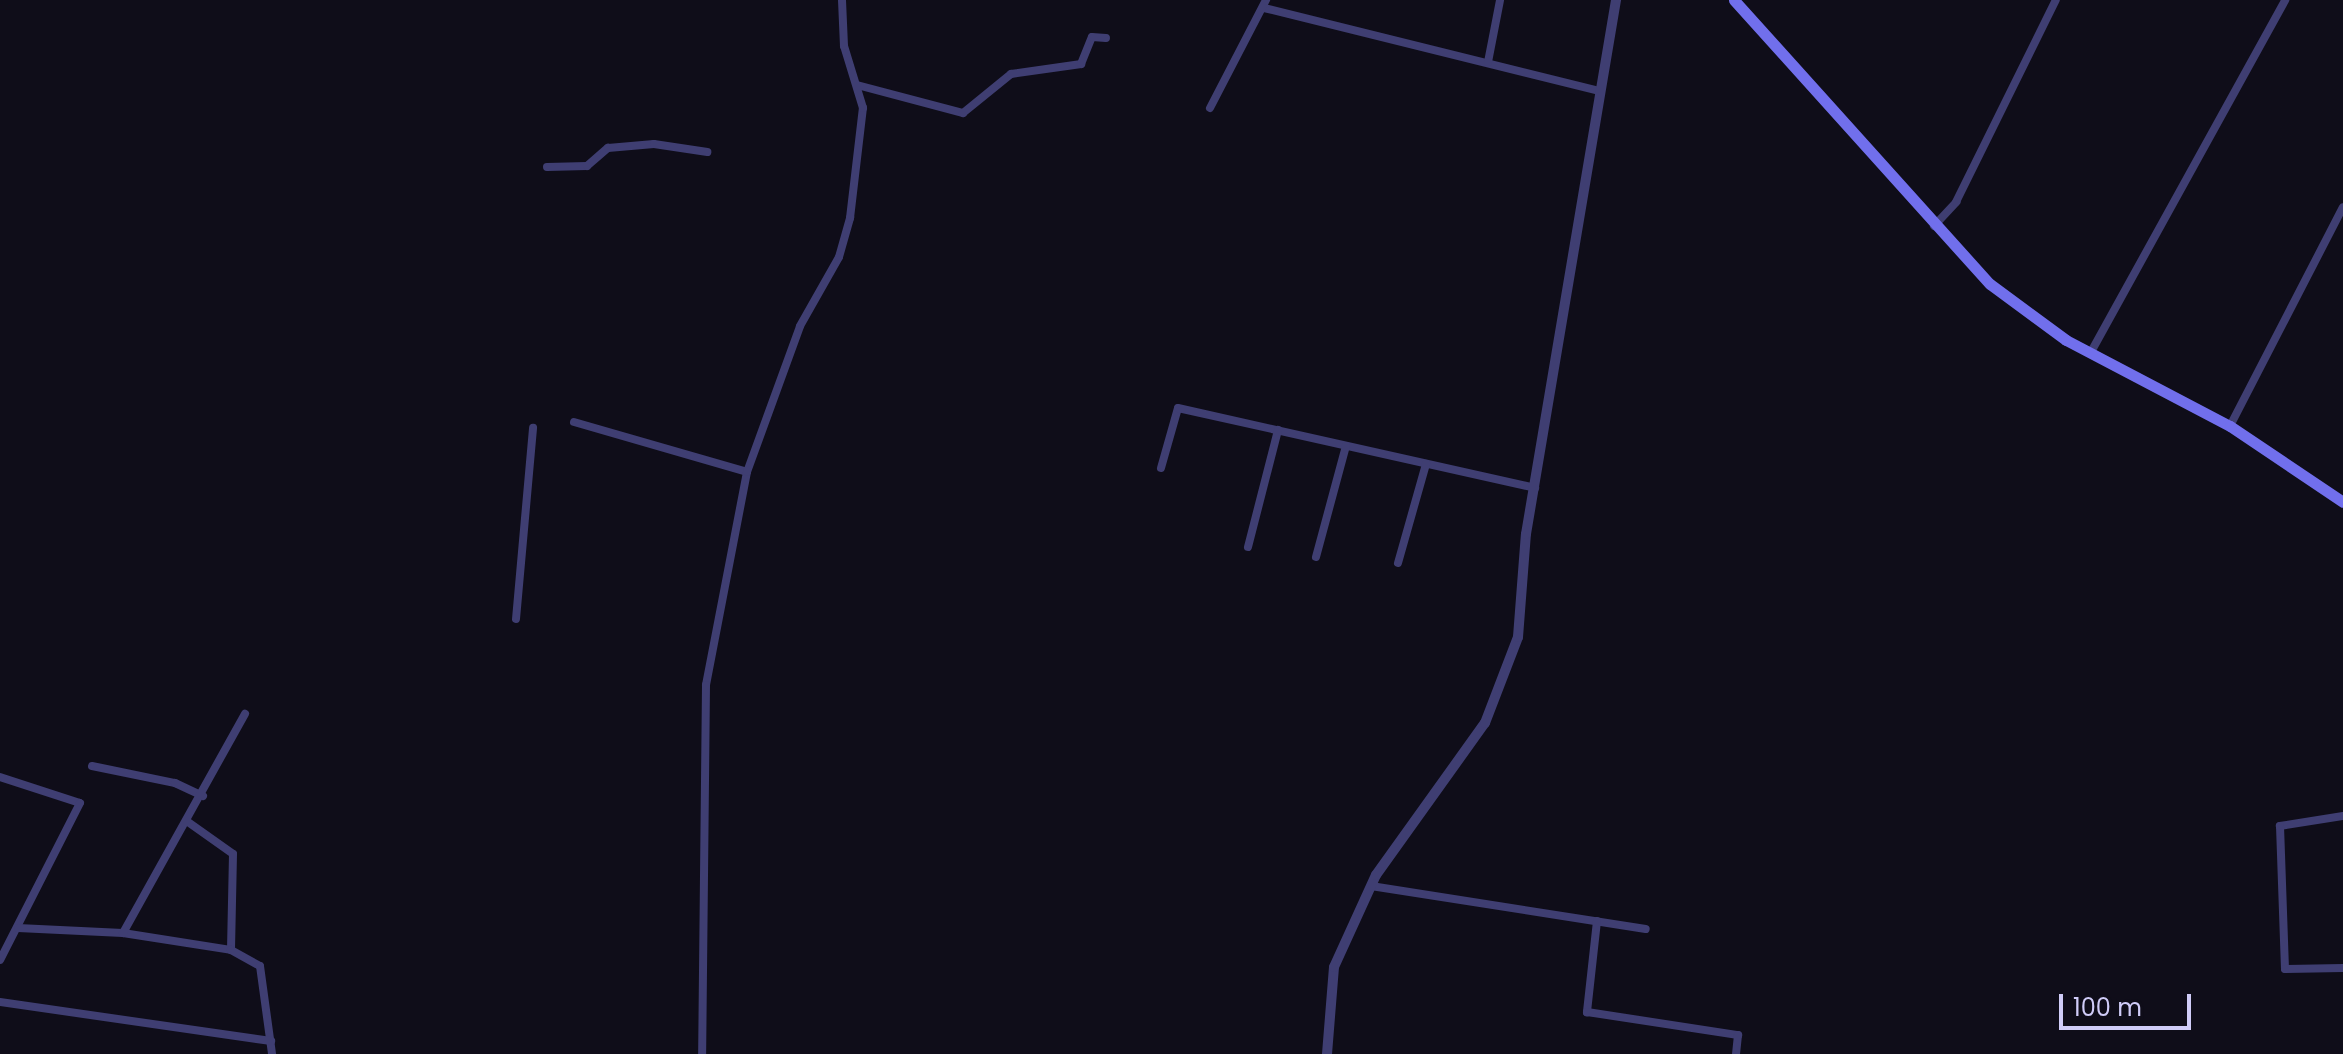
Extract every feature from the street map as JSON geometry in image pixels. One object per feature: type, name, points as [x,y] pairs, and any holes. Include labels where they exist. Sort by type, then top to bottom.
[{"type":"main road","points":[[1734,0],[1934,226],[1990,284],[2091,352],[2230,426],[2343,502]]},
{"type":"street","points":[[702,1054],[706,685],[747,472],[800,326],[839,257],[850,218],[862,143],[857,85],[844,46],[842,0]]},
{"type":"street","points":[[1488,62],[1500,0]]},
{"type":"street","points":[[1327,1054],[1334,967],[1371,886],[1485,723],[1505,682],[1518,637],[1535,488],[1616,0]]},
{"type":"street","points":[[1934,226],[1956,202],[2056,0]]},
{"type":"street","points":[[2091,352],[2285,0]]},
{"type":"street","points":[[1210,108],[1265,4],[1599,91]]},
{"type":"street","points":[[857,85],[963,113],[1011,74],[1081,64],[1092,37],[1106,38]]},
{"type":"street","points":[[547,167],[587,166],[608,148],[707,152]]},
{"type":"street","points":[[2230,426],[2343,207]]},
{"type":"street","points":[[1161,468],[1178,408],[1535,488]]},
{"type":"street","points":[[574,422],[747,472]]},
{"type":"street","points":[[516,619],[533,428]]},
{"type":"street","points":[[1248,547],[1278,430]]},
{"type":"street","points":[[1316,557],[1346,446]]},
{"type":"street","points":[[1398,563],[1426,464]]},
{"type":"street","points":[[123,933],[203,796],[245,714]]},
{"type":"street","points":[[92,766],[175,783],[203,796]]},
{"type":"street","points":[[0,777],[80,803],[0,960]]},
{"type":"street","points":[[2343,816],[2280,826],[2285,969],[2343,968]]},
{"type":"street","points":[[188,822],[233,854],[231,950]]},
{"type":"street","points":[[1371,886],[1646,929]]},
{"type":"street","points":[[1597,921],[1587,1012],[1738,1035],[1736,1054]]},
{"type":"street","points":[[18,928],[123,933],[231,950],[260,966],[272,1054]]},
{"type":"street","points":[[0,1002],[271,1041]]}]
